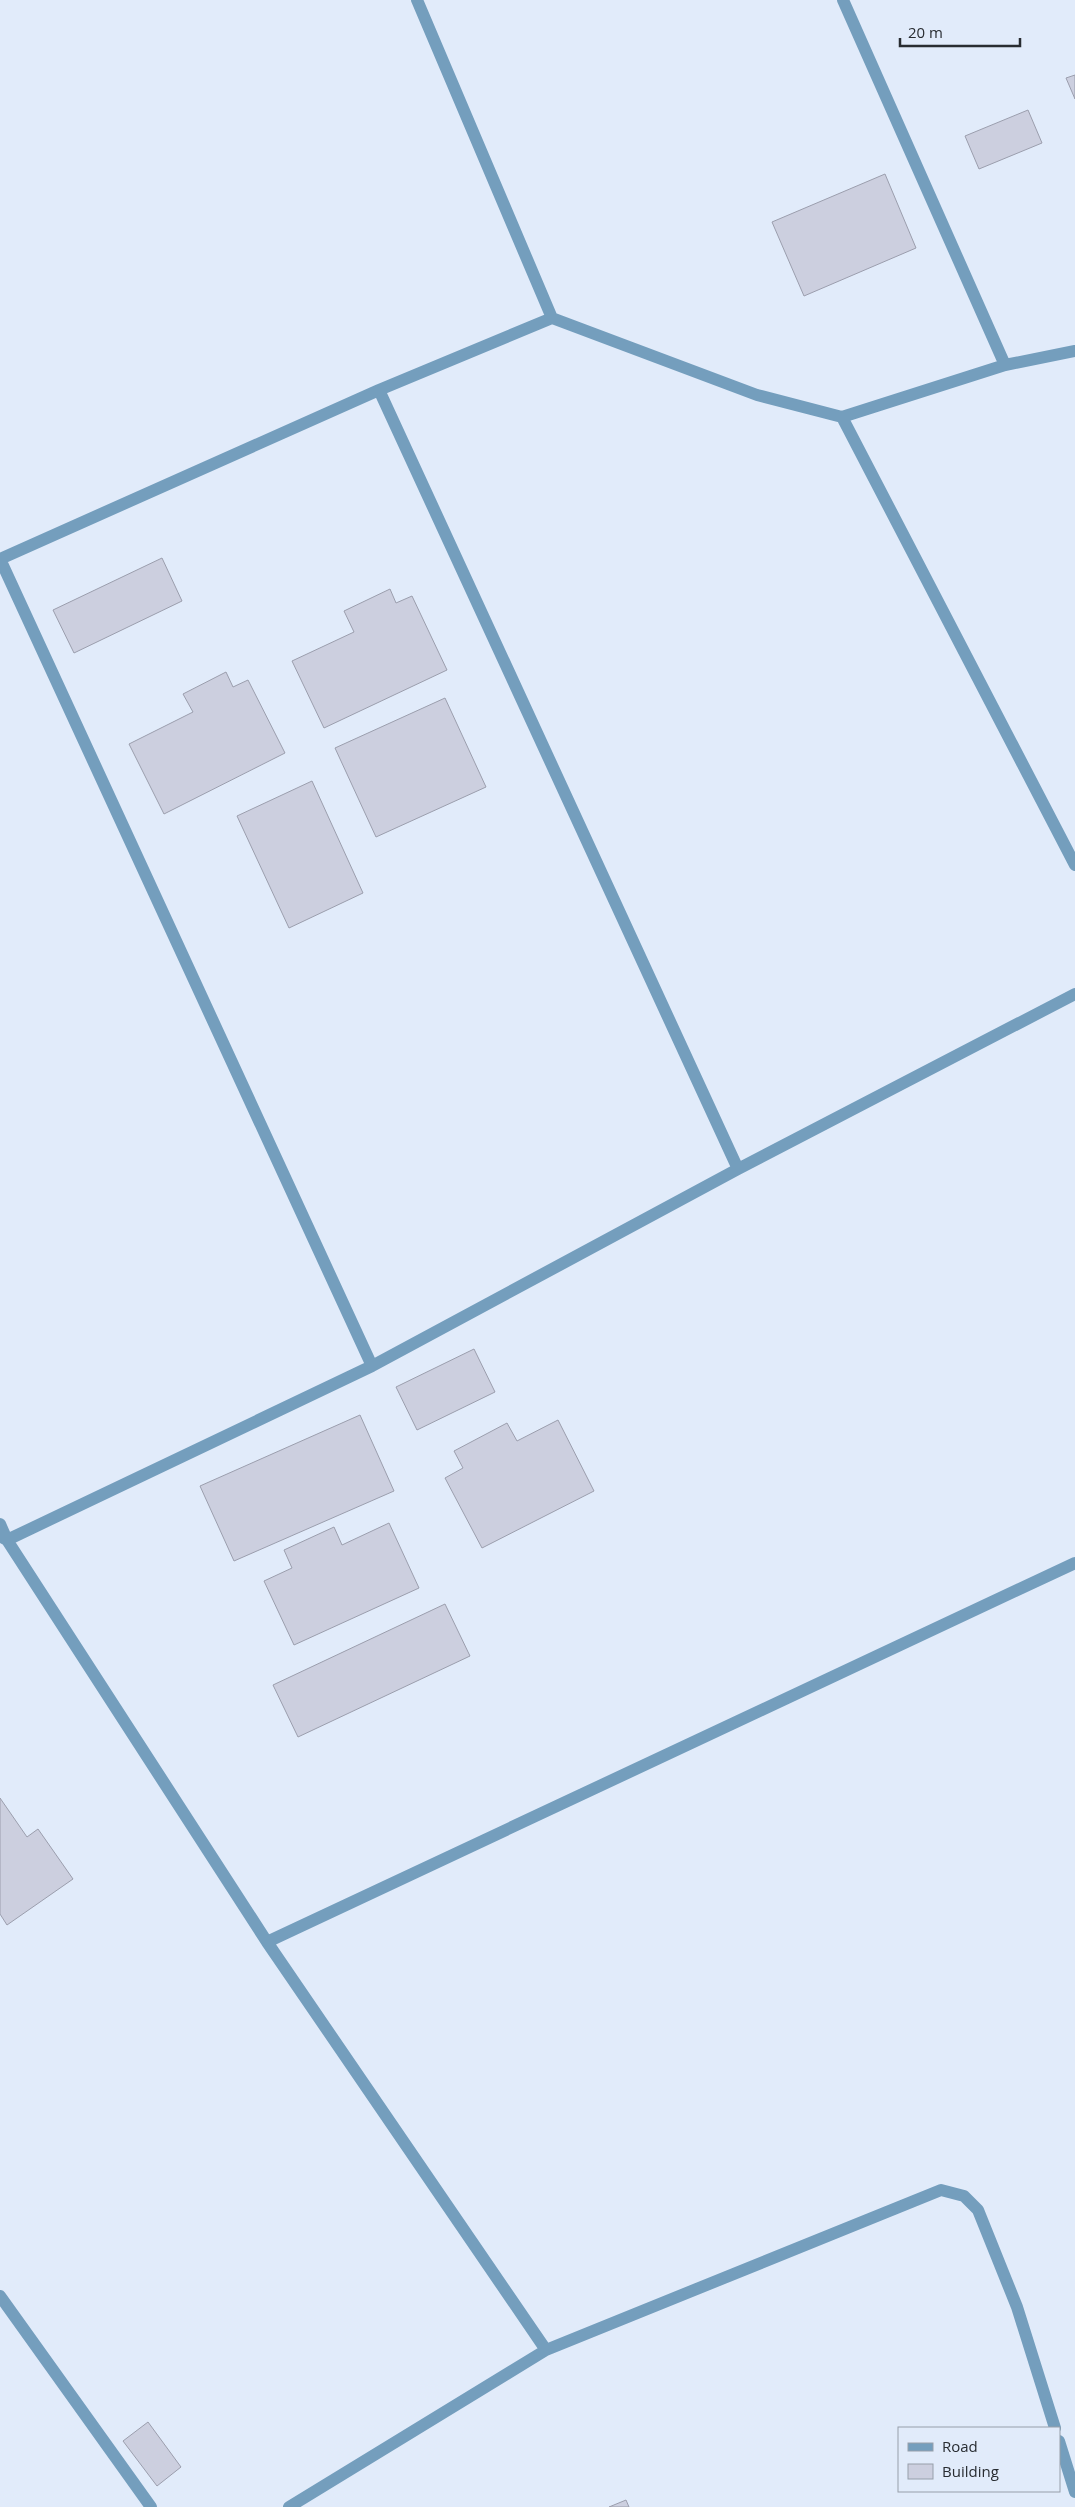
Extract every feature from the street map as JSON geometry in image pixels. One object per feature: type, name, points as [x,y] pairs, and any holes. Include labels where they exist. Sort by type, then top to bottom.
[{"type":"street","points":[[417,0],[552,318]]},
{"type":"street","points":[[843,0],[1005,365]]},
{"type":"street","points":[[372,1366],[0,559],[379,390],[552,318],[757,395],[842,417],[1005,365],[1075,351]]},
{"type":"street","points":[[379,390],[738,1169]]},
{"type":"street","points":[[842,417],[1075,864]]},
{"type":"street","points":[[4,1538],[372,1366],[738,1169],[1075,994]]},
{"type":"street","points":[[0,1524],[4,1538],[267,1942],[546,2350]]},
{"type":"street","points":[[267,1942],[1075,1562]]},
{"type":"street","points":[[289,2507],[546,2350],[941,2190],[964,2196],[978,2210],[1016,2307],[1055,2427]]},
{"type":"street","points":[[0,2296],[151,2507]]},
{"type":"street","points":[[1060,2444],[1075,2492]]},
{"type":"building","points":[[1075,75],[1075,99],[1066,78]]},
{"type":"building","points":[[1028,110],[1042,143],[979,169],[965,136]]},
{"type":"building","points":[[885,174],[916,248],[804,296],[772,222]]},
{"type":"building","points":[[162,558],[182,601],[74,653],[53,610]]},
{"type":"building","points":[[390,589],[396,603],[412,596],[447,670],[324,728],[292,661],[354,632],[344,611]]},
{"type":"building","points":[[226,672],[233,687],[248,680],[285,753],[164,814],[129,744],[193,712],[183,694]]},
{"type":"building","points":[[445,698],[486,787],[376,837],[335,748]]},
{"type":"building","points":[[312,781],[363,893],[289,928],[237,816]]},
{"type":"building","points":[[474,1349],[495,1392],[417,1430],[396,1387]]},
{"type":"building","points":[[360,1415],[394,1491],[234,1561],[200,1486]]},
{"type":"building","points":[[558,1420],[594,1491],[482,1548],[445,1478],[463,1468],[454,1451],[507,1423],[517,1441]]},
{"type":"building","points":[[389,1523],[419,1588],[294,1645],[264,1581],[292,1568],[284,1550],[334,1527],[342,1545]]},
{"type":"building","points":[[445,1604],[470,1656],[298,1737],[273,1685]]},
{"type":"building","points":[[0,1798],[27,1837],[38,1829],[73,1879],[7,1925],[0,1914]]},
{"type":"building","points":[[148,2422],[181,2467],[157,2486],[123,2441]]},
{"type":"building","points":[[626,2500],[629,2507],[609,2507]]}]
